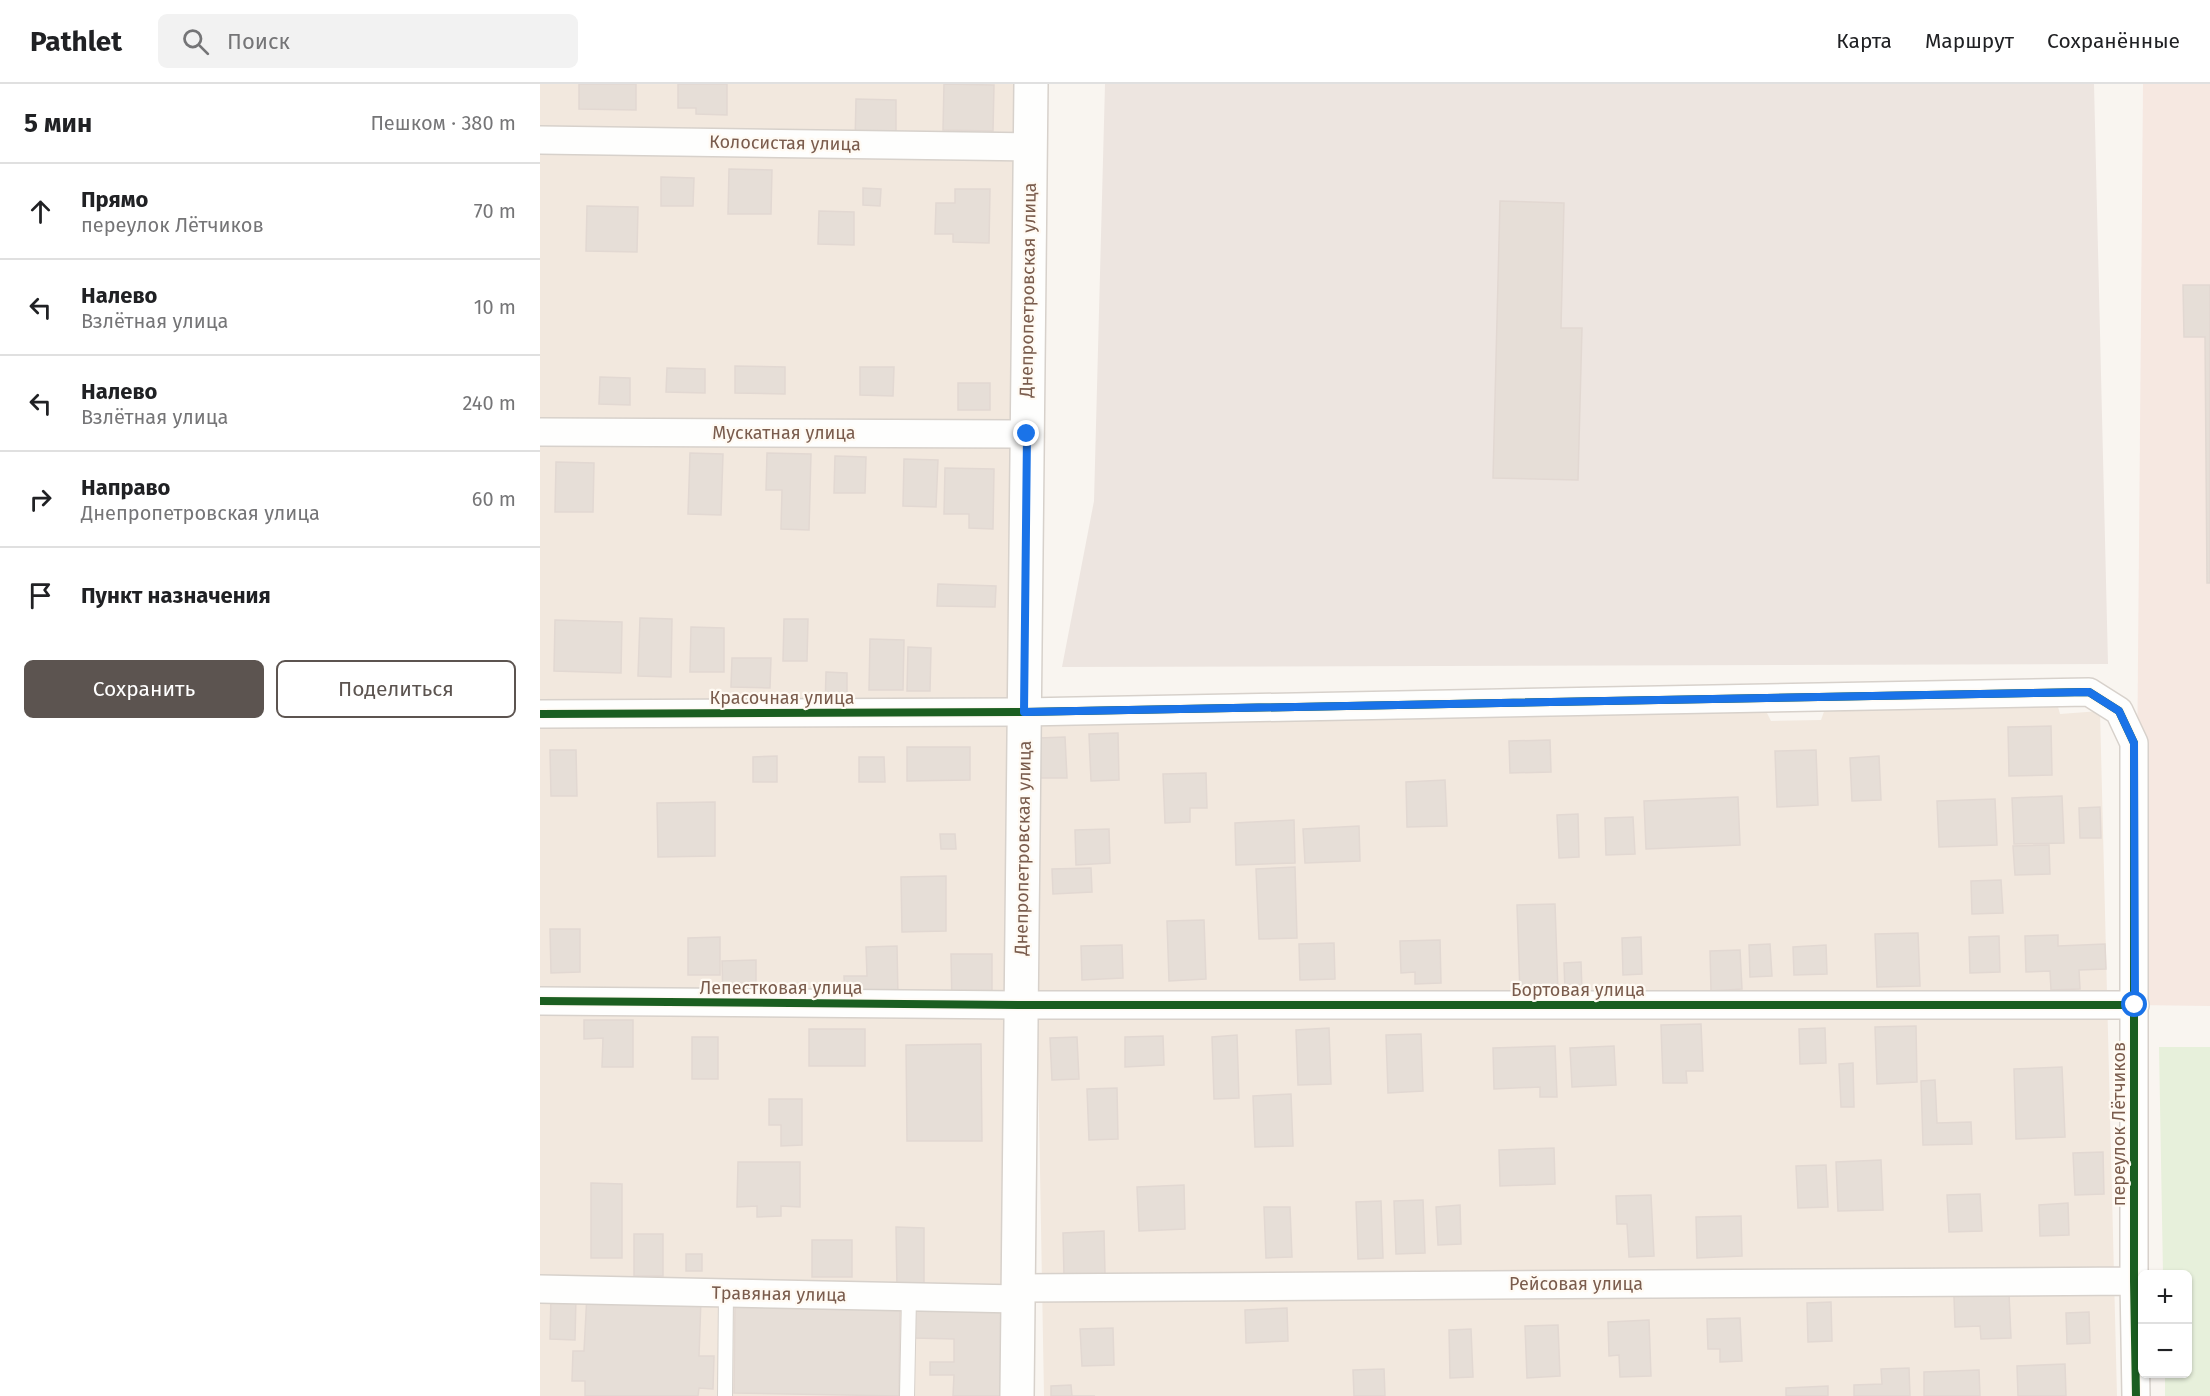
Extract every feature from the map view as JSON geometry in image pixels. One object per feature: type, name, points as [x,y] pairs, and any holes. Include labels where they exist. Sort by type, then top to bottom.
[{"type":"street","name":"Днепропетровская улица","points":[[1017,1396],[1030,84]]},
{"type":"street","name":"Колосистая улица","points":[[540,140],[1030,147]]},
{"type":"street","name":"Мускатная улица","points":[[540,432],[1027,434]]},
{"type":"street","name":"Красочная улица","points":[[540,714],[1024,712],[2089,692],[2119,711]]},
{"type":"street","name":"переулок Лётчиков","points":[[2119,711],[2134,743],[2136,1396]]},
{"type":"street","name":"Лепестковая улица","points":[[540,1001],[1021,1005]]},
{"type":"street","name":"Бортовая улица","points":[[1021,1005],[2135,1005]]},
{"type":"street","name":"Рейсовая улица","points":[[1018,1294],[2134,1281]]},
{"type":"street","name":"Травяная улица","points":[[540,1289],[909,1297],[1018,1294]]},
{"type":"lane","points":[[725,1396],[726,1293]]},
{"type":"lane","points":[[907,1396],[909,1297]]},
{"type":"shaded area","points":[[540,84],[1015,84],[1007,1396],[540,1396]]},
{"type":"shaded area","points":[[1105,84],[2094,84],[2108,664],[1062,667],[1094,501]]},
{"type":"shaded area","points":[[2143,84],[2210,84],[2210,1006],[2135,1005]]},
{"type":"shaded area","points":[[2057,703],[2060,714],[2100,711],[2117,1396],[1044,1396],[1032,720],[1766,711],[1771,721],[1821,720],[1826,706]]},
{"type":"green space","points":[[2159,1047],[2210,1047],[2210,1396],[2165,1396],[2165,1378],[2192,1378],[2192,1270],[2163,1270]]},
{"type":"building","points":[[579,84],[636,84],[636,110],[579,109]]},
{"type":"building","points":[[678,84],[727,84],[727,115],[696,114],[696,108],[678,108]]},
{"type":"building","points":[[944,84],[994,85],[993,131],[943,130]]},
{"type":"building","points":[[856,99],[896,100],[896,144],[855,143]]},
{"type":"building","points":[[729,169],[772,170],[771,214],[728,214]]},
{"type":"building","points":[[661,177],[694,178],[693,206],[661,206]]},
{"type":"building","points":[[863,188],[881,189],[880,206],[863,205]]},
{"type":"building","points":[[955,189],[990,189],[989,243],[953,242],[953,234],[935,234],[936,203],[955,203]]},
{"type":"building","points":[[1500,201],[1564,203],[1561,328],[1582,328],[1578,480],[1493,478]]},
{"type":"building","points":[[587,206],[638,207],[637,252],[586,251]]},
{"type":"building","points":[[819,211],[854,212],[854,245],[818,244]]},
{"type":"building","points":[[2183,285],[2210,285],[2210,583],[2207,583],[2205,337],[2184,337]]},
{"type":"building","points":[[735,366],[785,367],[785,394],[735,393]]},
{"type":"building","points":[[860,367],[894,367],[893,396],[860,395]]},
{"type":"building","points":[[667,368],[705,369],[705,393],[666,392]]},
{"type":"building","points":[[600,377],[630,378],[630,405],[599,404]]},
{"type":"building","points":[[958,383],[990,383],[990,410],[958,410]]},
{"type":"building","points":[[690,453],[723,454],[721,515],[688,514]]},
{"type":"building","points":[[767,453],[811,454],[809,530],[781,529],[782,490],[766,490]]},
{"type":"building","points":[[835,456],[866,457],[865,493],[834,493]]},
{"type":"building","points":[[904,459],[938,460],[936,507],[903,506]]},
{"type":"building","points":[[556,462],[594,463],[593,512],[555,512]]},
{"type":"building","points":[[945,468],[994,469],[993,529],[969,528],[969,514],[944,514]]},
{"type":"building","points":[[938,584],[996,586],[995,607],[937,606]]},
{"type":"building","points":[[640,618],[672,619],[671,677],[638,676]]},
{"type":"building","points":[[784,619],[808,619],[807,661],[783,661]]},
{"type":"building","points":[[555,620],[622,622],[621,673],[554,671]]},
{"type":"building","points":[[691,627],[724,628],[724,672],[690,672]]},
{"type":"building","points":[[870,639],[904,640],[903,690],[869,690]]},
{"type":"building","points":[[908,647],[931,648],[930,691],[907,691]]},
{"type":"building","points":[[732,658],[771,658],[770,688],[731,687]]},
{"type":"building","points":[[826,672],[847,673],[847,710],[825,710]]},
{"type":"building","points":[[2051,726],[2052,775],[2009,776],[2008,727]]},
{"type":"building","points":[[1118,733],[1119,780],[1091,781],[1089,734]]},
{"type":"building","points":[[1065,737],[1067,778],[1040,778],[1039,738]]},
{"type":"building","points":[[1550,740],[1551,772],[1510,773],[1509,741]]},
{"type":"building","points":[[907,747],[970,747],[970,780],[907,781]]},
{"type":"building","points":[[550,750],[576,750],[577,796],[551,796]]},
{"type":"building","points":[[1816,750],[1818,805],[1777,807],[1775,751]]},
{"type":"building","points":[[777,756],[777,782],[753,782],[753,757]]},
{"type":"building","points":[[1879,756],[1881,800],[1852,801],[1850,758]]},
{"type":"building","points":[[859,757],[884,757],[885,782],[859,782]]},
{"type":"building","points":[[1206,773],[1207,808],[1190,808],[1190,822],[1165,823],[1163,774]]},
{"type":"building","points":[[1445,780],[1447,826],[1407,827],[1406,782]]},
{"type":"building","points":[[2062,796],[2064,843],[2014,844],[2012,798]]},
{"type":"building","points":[[1738,797],[1740,845],[1646,849],[1644,801]]},
{"type":"building","points":[[1995,799],[1997,845],[1939,847],[1937,801]]},
{"type":"building","points":[[715,802],[715,856],[658,857],[657,803]]},
{"type":"building","points":[[2100,807],[2101,838],[2080,838],[2079,808]]},
{"type":"building","points":[[1578,814],[1579,857],[1559,858],[1557,815]]},
{"type":"building","points":[[1633,817],[1635,854],[1606,855],[1605,818]]},
{"type":"building","points":[[1294,820],[1295,863],[1236,865],[1235,823]]},
{"type":"building","points":[[1359,826],[1360,861],[1305,863],[1303,829]]},
{"type":"building","points":[[1109,829],[1110,863],[1076,865],[1075,830]]},
{"type":"building","points":[[940,834],[955,834],[956,849],[941,849]]},
{"type":"building","points":[[2049,845],[2050,874],[2015,875],[2013,846]]},
{"type":"building","points":[[1295,867],[1297,938],[1259,939],[1256,869]]},
{"type":"building","points":[[1091,868],[1092,892],[1053,894],[1052,869]]},
{"type":"building","points":[[946,876],[946,931],[902,932],[901,877]]},
{"type":"building","points":[[2001,880],[2003,913],[1972,914],[1971,881]]},
{"type":"building","points":[[1555,904],[1558,992],[1520,994],[1517,905]]},
{"type":"building","points":[[1204,920],[1206,979],[1169,981],[1167,921]]},
{"type":"building","points":[[550,929],[580,929],[580,972],[551,973]]},
{"type":"building","points":[[1918,933],[1920,986],[1877,987],[1875,934]]},
{"type":"building","points":[[2058,935],[2058,946],[2105,944],[2106,969],[2079,970],[2080,989],[2051,990],[2050,971],[2026,972],[2025,936]]},
{"type":"building","points":[[1999,936],[2000,972],[1970,973],[1969,937]]},
{"type":"building","points":[[720,937],[720,975],[688,975],[688,938]]},
{"type":"building","points":[[1641,937],[1642,974],[1623,975],[1622,938]]},
{"type":"building","points":[[1440,940],[1441,983],[1415,984],[1415,972],[1401,973],[1400,941]]},
{"type":"building","points":[[1334,943],[1335,979],[1300,980],[1299,944]]},
{"type":"building","points":[[1770,944],[1772,976],[1750,977],[1749,945]]},
{"type":"building","points":[[1122,945],[1123,978],[1082,980],[1081,946]]},
{"type":"building","points":[[1826,945],[1827,974],[1794,975],[1793,947]]},
{"type":"building","points":[[897,946],[898,997],[845,998],[844,976],[867,976],[866,947]]},
{"type":"building","points":[[1740,950],[1742,989],[1711,991],[1710,951]]},
{"type":"building","points":[[951,954],[992,954],[992,1004],[952,1004]]},
{"type":"building","points":[[756,960],[756,998],[723,998],[722,961]]},
{"type":"building","points":[[1581,962],[1582,990],[1565,991],[1564,963]]},
{"type":"building","points":[[584,1020],[633,1020],[633,1067],[602,1067],[603,1038],[584,1039]]},
{"type":"building","points":[[1701,1024],[1703,1071],[1686,1071],[1687,1083],[1663,1083],[1661,1025]]},
{"type":"building","points":[[1916,1026],[1917,1082],[1877,1084],[1875,1027]]},
{"type":"building","points":[[1329,1028],[1331,1084],[1298,1085],[1296,1030]]},
{"type":"building","points":[[1825,1028],[1826,1063],[1800,1064],[1799,1029]]},
{"type":"building","points":[[809,1029],[865,1029],[865,1066],[809,1066]]},
{"type":"building","points":[[1421,1034],[1423,1091],[1388,1093],[1386,1035]]},
{"type":"building","points":[[1237,1035],[1239,1098],[1214,1099],[1212,1037]]},
{"type":"building","points":[[1163,1036],[1164,1065],[1125,1067],[1125,1037]]},
{"type":"building","points":[[692,1037],[718,1037],[718,1079],[692,1079]]},
{"type":"building","points":[[1077,1037],[1079,1079],[1052,1080],[1050,1038]]},
{"type":"building","points":[[981,1044],[982,1141],[907,1141],[906,1045]]},
{"type":"building","points":[[1555,1046],[1557,1097],[1540,1097],[1540,1087],[1494,1089],[1493,1048]]},
{"type":"building","points":[[1614,1046],[1616,1085],[1572,1087],[1570,1048]]},
{"type":"building","points":[[1853,1063],[1854,1107],[1841,1107],[1839,1064]]},
{"type":"building","points":[[2062,1067],[2065,1137],[2016,1139],[2014,1069]]},
{"type":"building","points":[[1935,1080],[1937,1123],[1971,1122],[1972,1144],[1923,1145],[1921,1081]]},
{"type":"building","points":[[1117,1088],[1118,1139],[1089,1140],[1087,1089]]},
{"type":"building","points":[[1291,1094],[1293,1146],[1255,1147],[1253,1096]]},
{"type":"building","points":[[769,1099],[802,1099],[802,1145],[781,1146],[781,1125],[769,1125]]},
{"type":"building","points":[[1554,1148],[1555,1184],[1500,1186],[1499,1150]]},
{"type":"building","points":[[2103,1152],[2104,1194],[2075,1195],[2073,1153]]},
{"type":"building","points":[[1881,1160],[1883,1210],[1838,1211],[1836,1162]]},
{"type":"building","points":[[738,1162],[800,1162],[800,1207],[781,1206],[781,1216],[757,1217],[757,1206],[737,1207]]},
{"type":"building","points":[[1826,1165],[1828,1207],[1798,1208],[1796,1166]]},
{"type":"building","points":[[591,1183],[622,1184],[622,1258],[591,1258]]},
{"type":"building","points":[[1184,1185],[1185,1229],[1139,1231],[1137,1187]]},
{"type":"building","points":[[1980,1194],[1982,1231],[1949,1232],[1947,1195]]},
{"type":"building","points":[[1651,1195],[1654,1256],[1629,1257],[1627,1224],[1617,1224],[1616,1196]]},
{"type":"building","points":[[1423,1200],[1425,1253],[1396,1254],[1394,1201]]},
{"type":"building","points":[[1381,1201],[1383,1258],[1358,1259],[1356,1202]]},
{"type":"building","points":[[2068,1203],[2069,1235],[2040,1236],[2039,1205]]},
{"type":"building","points":[[1460,1205],[1461,1244],[1438,1245],[1436,1207]]},
{"type":"building","points":[[1264,1207],[1290,1207],[1292,1257],[1266,1258]]},
{"type":"building","points":[[1741,1216],[1742,1256],[1697,1258],[1696,1217]]},
{"type":"building","points":[[896,1227],[924,1228],[924,1289],[897,1289]]},
{"type":"building","points":[[1104,1231],[1105,1274],[1064,1276],[1063,1233]]},
{"type":"building","points":[[634,1234],[663,1234],[663,1276],[634,1276]]},
{"type":"building","points":[[812,1240],[852,1240],[852,1277],[812,1277]]},
{"type":"building","points":[[686,1254],[702,1254],[702,1271],[686,1271]]},
{"type":"building","points":[[587,1294],[701,1298],[699,1356],[714,1356],[713,1389],[699,1388],[698,1396],[585,1396],[585,1381],[572,1381],[573,1351],[584,1351]]},
{"type":"building","points":[[2009,1294],[2011,1338],[1981,1339],[1980,1326],[1955,1327],[1954,1296]]},
{"type":"building","points":[[551,1296],[576,1296],[575,1340],[550,1339]]},
{"type":"building","points":[[915,1299],[1004,1300],[1002,1396],[953,1396],[954,1375],[930,1375],[930,1362],[954,1362],[954,1339],[914,1338]]},
{"type":"building","points":[[1831,1302],[1832,1341],[1808,1342],[1807,1303]]},
{"type":"building","points":[[735,1303],[900,1306],[899,1396],[734,1393]]},
{"type":"building","points":[[1287,1308],[1288,1341],[1246,1343],[1245,1310]]},
{"type":"building","points":[[2089,1312],[2090,1343],[2067,1344],[2066,1313]]},
{"type":"building","points":[[1740,1318],[1742,1361],[1720,1362],[1720,1349],[1708,1349],[1707,1319]]},
{"type":"building","points":[[1649,1320],[1651,1376],[1620,1377],[1619,1355],[1609,1356],[1608,1322]]},
{"type":"building","points":[[1558,1325],[1560,1376],[1527,1378],[1525,1326]]},
{"type":"building","points":[[1113,1328],[1114,1365],[1082,1366],[1080,1329]]},
{"type":"building","points":[[1471,1329],[1473,1377],[1450,1378],[1449,1330]]},
{"type":"building","points":[[2065,1364],[2066,1396],[2018,1396],[2017,1366]]},
{"type":"building","points":[[1909,1368],[1910,1396],[1854,1396],[1854,1385],[1882,1384],[1881,1369]]},
{"type":"building","points":[[1384,1369],[1385,1396],[1354,1396],[1353,1370]]},
{"type":"building","points":[[1979,1370],[1980,1396],[1924,1396],[1924,1372]]},
{"type":"building","points":[[1071,1385],[1072,1396],[1051,1396],[1051,1386]]},
{"type":"building","points":[[1828,1386],[1828,1396],[1786,1396],[1786,1388]]},
{"type":"cycle path","points":[[540,714],[1024,712],[2089,692],[2119,711],[2134,743],[2136,1396]]},
{"type":"cycle path","points":[[540,1001],[1021,1005],[2135,1005]]},
{"type":"route","points":[[1027,434],[1024,712],[2089,692],[2119,711],[2134,743],[2135,1005]]}]
